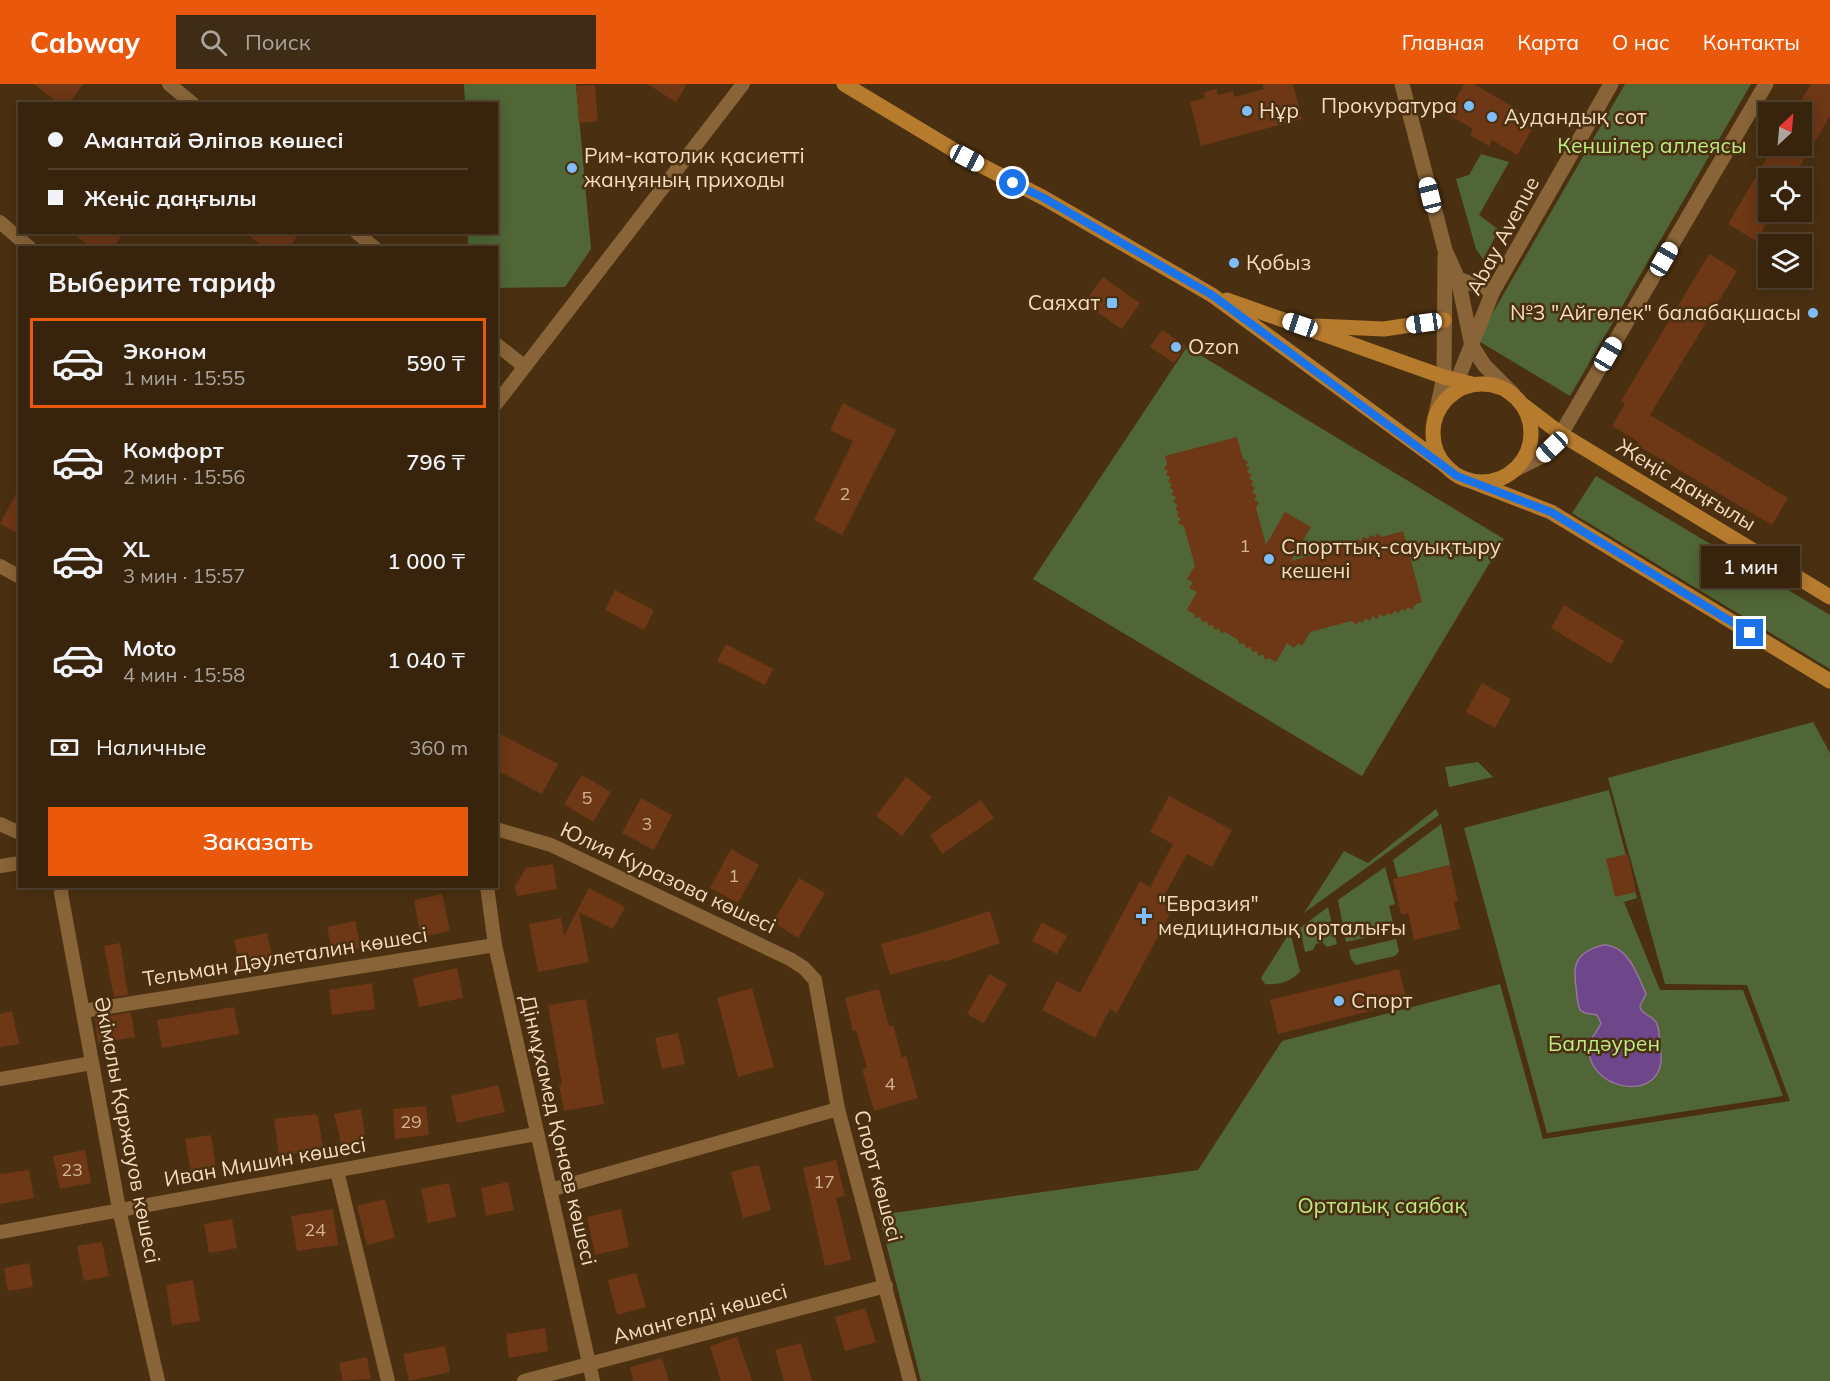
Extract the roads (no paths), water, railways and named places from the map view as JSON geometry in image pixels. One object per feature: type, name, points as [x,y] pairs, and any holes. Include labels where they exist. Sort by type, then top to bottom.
[{"type":"main road","points":[[844,84],[967,158],[1044,198],[1212,295],[1457,476],[1551,512],[1830,681]]},
{"type":"main road","name":"Жеңіс даңғылы","points":[[1212,295],[1458,381],[1486,383],[1501,387],[1561,434],[1830,597]]},
{"type":"main road","points":[[1300,325],[1384,329],[1444,320]]},
{"type":"main road","points":[[1446,466],[1437,454],[1432,430],[1440,406],[1458,389],[1458,381]]},
{"type":"main road","points":[[1471,481],[1487,482],[1503,478],[1516,469],[1525,458],[1532,432],[1530,418],[1518,400]]},
{"type":"street","points":[[169,84],[192,102]]},
{"type":"street","points":[[498,401],[743,84]]},
{"type":"street","points":[[1402,84],[1445,250],[1458,279],[1472,346],[1484,365],[1518,400]]},
{"type":"street","name":"Abay Avenue","points":[[1458,381],[1493,291],[1611,84]]},
{"type":"street","points":[[1516,469],[1542,456],[1561,434],[1766,84]]},
{"type":"street","points":[[0,222],[28,246]]},
{"type":"street","points":[[358,234],[373,246]]},
{"type":"street","points":[[1435,418],[1458,381],[1444,320],[1445,250]]},
{"type":"street","points":[[1458,279],[1493,291]]},
{"type":"street","points":[[498,346],[525,367]]},
{"type":"street","points":[[0,566],[18,576]]},
{"type":"street","points":[[0,824],[18,832]]},
{"type":"street","name":"Юлия Куразова көшесі","points":[[498,830],[551,845],[770,949],[804,968],[815,980]]},
{"type":"street","points":[[0,866],[18,863]]},
{"type":"street","name":"Әкімалы Қаржауов көшесі","points":[[62,888],[119,1209],[158,1381]]},
{"type":"street","name":"Дінмұхамед Қонаев көшесі","points":[[488,888],[495,945],[593,1381]]},
{"type":"street","name":"Тельман Дәулеталин көшесі","points":[[83,1011],[495,945]]},
{"type":"street","name":"Спорт көшесі","points":[[815,980],[838,1109],[910,1381]]},
{"type":"street","points":[[0,1080],[92,1063]]},
{"type":"street","points":[[550,1190],[838,1109]]},
{"type":"street","name":"Иван Мишин көшесі","points":[[0,1232],[537,1134]]},
{"type":"street","points":[[337,1171],[388,1381]]},
{"type":"street","name":"Амангелді көшесі","points":[[524,1381],[886,1286]]},
{"type":"place","name":"Прокуратура","points":[[1469,106]]},
{"type":"place","name":"Нұр","points":[[1247,111]]},
{"type":"place","name":"Аудандық сот","points":[[1492,117]]},
{"type":"place","name":"Рим-католик қасиетті жанұяның приходы","points":[[572,168]]},
{"type":"place","name":"Қобыз","points":[[1234,263]]},
{"type":"place","name":"Саяхат","points":[[1112,303]]},
{"type":"place","name":"№3 \"Айгөлек\" балабақшасы","points":[[1813,313]]},
{"type":"place","name":"Ozon","points":[[1176,347]]},
{"type":"place","name":"Спорттық-сауықтыру кешені","points":[[1269,559]]},
{"type":"place","name":"\"Евразия\" медициналық орталығы","points":[[1144,916]]},
{"type":"place","name":"Спорт","points":[[1339,1001]]},
{"type":"park label","name":"Кеншілер аллеясы","points":[[1652,146]]},
{"type":"park label","name":"Балдәурен","points":[[1604,1044]]},
{"type":"park label","name":"Орталық саябақ","points":[[1382,1206]]}]
